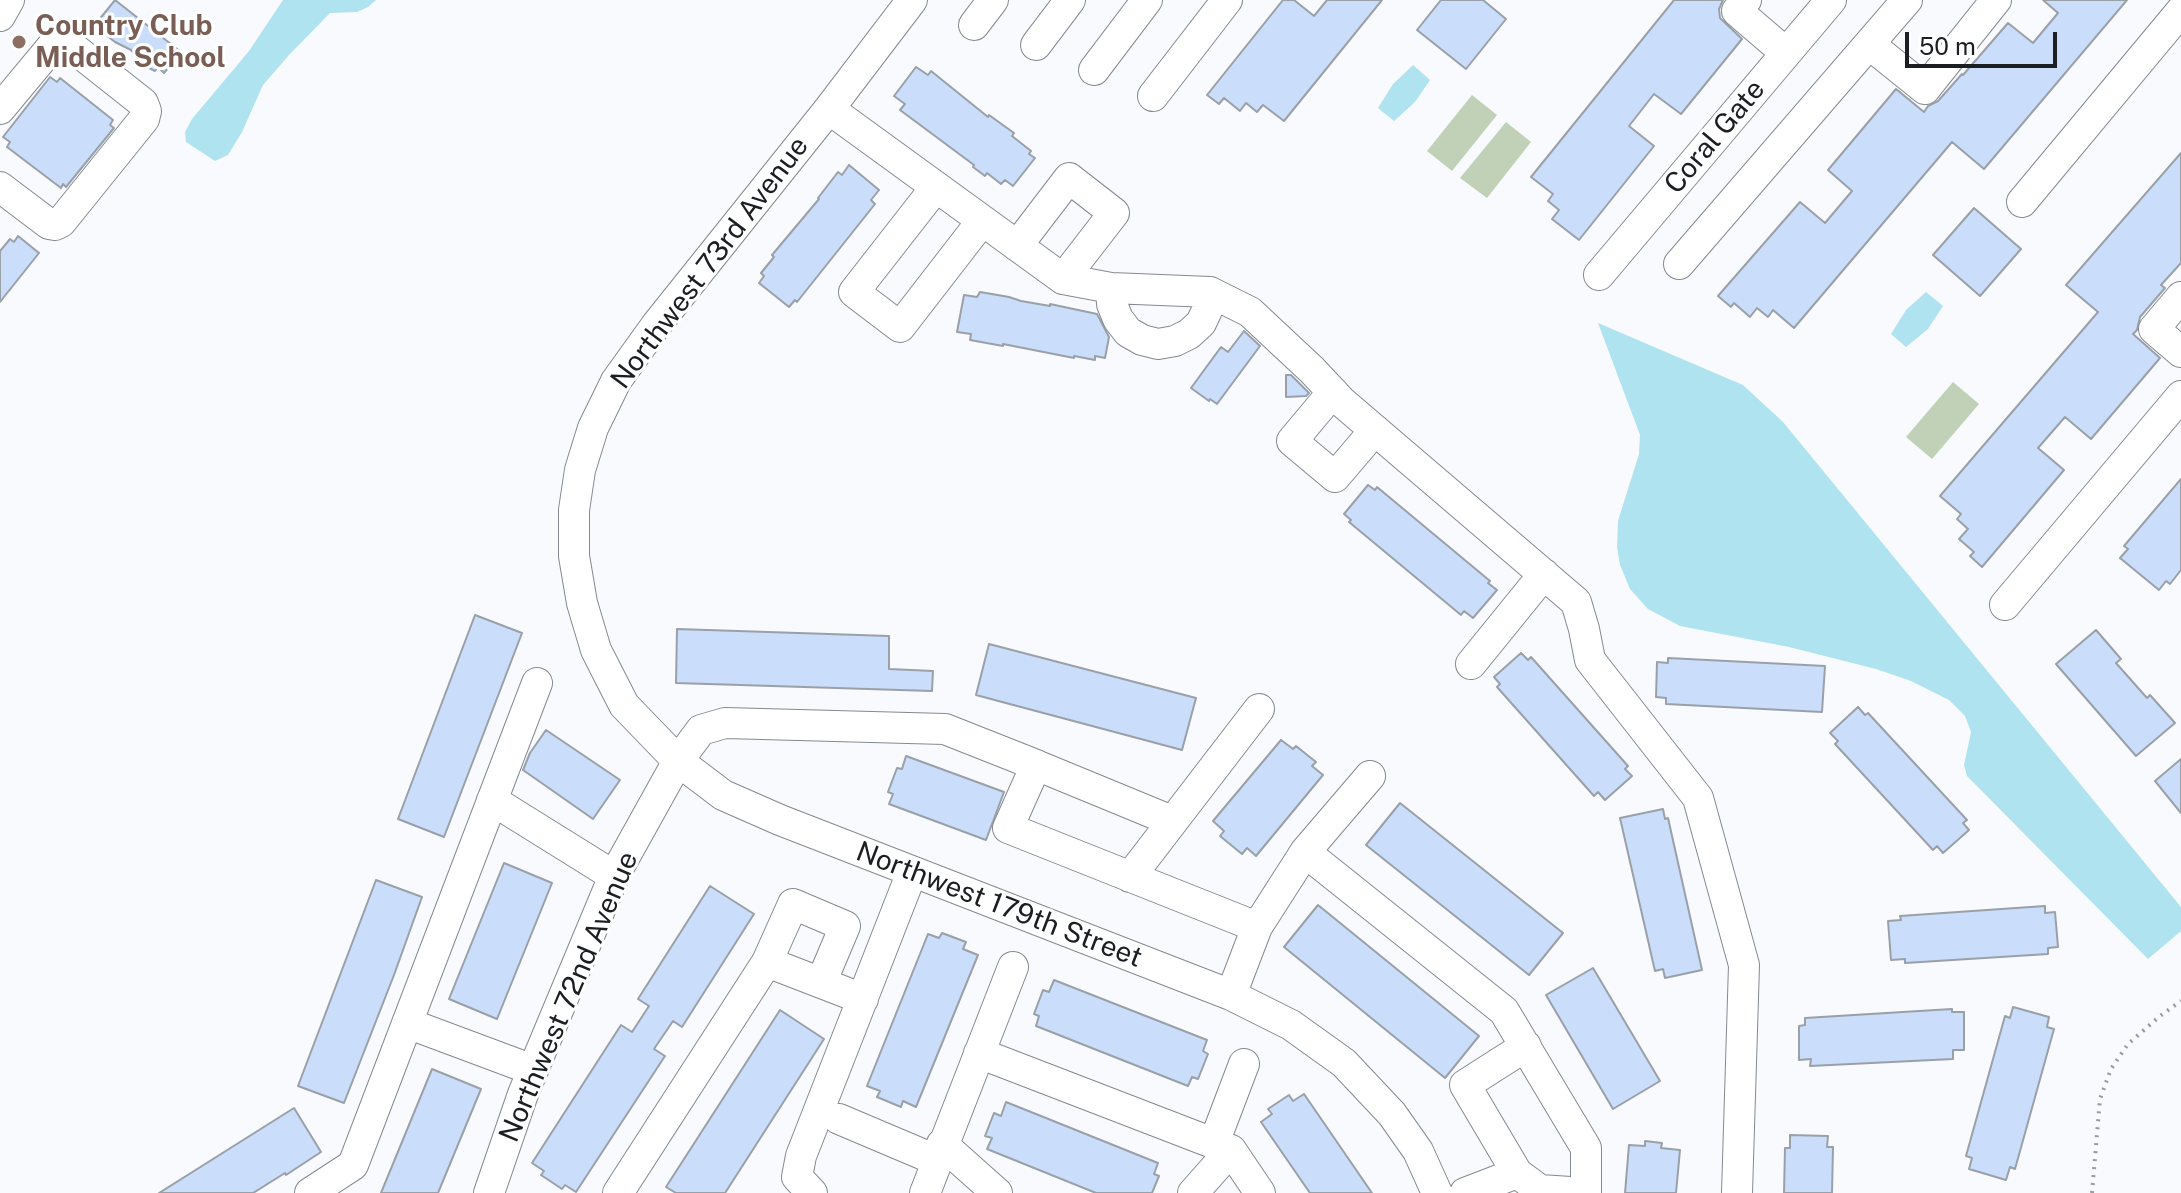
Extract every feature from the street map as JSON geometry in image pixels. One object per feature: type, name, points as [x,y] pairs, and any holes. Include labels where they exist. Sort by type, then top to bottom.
[{"type":"street","points":[[0,16],[9,0]]},
{"type":"street","name":"Northwest 73rd Avenue","points":[[582,603],[574,556],[574,510],[580,470],[593,428],[616,381],[657,324],[912,0]]},
{"type":"street","points":[[974,25],[993,0]]},
{"type":"street","points":[[1036,45],[1070,0]]},
{"type":"street","points":[[1094,70],[1147,0]]},
{"type":"street","points":[[1153,96],[1227,0]]},
{"type":"street","points":[[1746,0],[1737,11],[1786,53]]},
{"type":"street","name":"Coral Gate","points":[[1599,275],[1831,0]]},
{"type":"street","points":[[1679,264],[1907,0]]},
{"type":"street","points":[[1869,44],[1925,89],[1996,0]]},
{"type":"street","points":[[2022,202],[2181,11]]},
{"type":"street","points":[[0,109],[54,44],[67,44],[143,103],[146,111],[144,119],[61,222],[49,224],[2,192]]},
{"type":"street","points":[[829,109],[1063,279],[1111,288],[1210,292],[1250,312],[1375,430],[1576,602],[1590,660],[1698,798],[1744,965],[1737,1193]]},
{"type":"street","points":[[1017,246],[1069,178],[1114,213],[1063,279]]},
{"type":"street","points":[[936,187],[854,292],[900,327],[982,221]]},
{"type":"street","points":[[1111,288],[1112,304],[1128,332],[1158,344],[1175,341],[1201,323],[1208,308],[1210,292]]},
{"type":"street","points":[[2181,297],[2154,329],[2181,352]]},
{"type":"street","points":[[1333,392],[1292,441],[1335,477],[1375,430]]},
{"type":"street","points":[[2005,605],[2181,396]]},
{"type":"street","points":[[1471,664],[1544,574]]},
{"type":"street","name":"Northwest 179th Street","points":[[582,603],[596,650],[624,705],[678,761],[723,795],[912,872],[1231,995],[1291,1025],[1344,1063],[1392,1114],[1418,1151],[1437,1193]]},
{"type":"street","points":[[310,1193],[353,1165],[537,683]]},
{"type":"street","points":[[1130,877],[1259,709]]},
{"type":"street","name":"Northwest 72nd Avenue","points":[[489,1193],[533,1070],[614,876],[678,761],[701,730],[725,723],[945,729],[1172,821]]},
{"type":"street","points":[[1036,765],[1008,828],[1257,927]]},
{"type":"street","points":[[1231,995],[1257,927],[1305,852],[1370,776]]},
{"type":"street","points":[[492,800],[614,876]]},
{"type":"street","points":[[1305,852],[1504,1011],[1586,1148],[1585,1193],[1532,1185],[1465,1193]]},
{"type":"street","points":[[797,1188],[801,1156],[912,872]]},
{"type":"street","points":[[618,1193],[767,962],[793,904],[845,926],[821,983]]},
{"type":"street","points":[[767,962],[863,999]]},
{"type":"street","points":[[925,1193],[1013,967]]},
{"type":"street","points":[[407,1023],[533,1070]]},
{"type":"street","points":[[1526,1046],[1465,1085],[1532,1185]]},
{"type":"street","points":[[979,1053],[1222,1147],[1260,1193]]},
{"type":"street","points":[[1193,1193],[1222,1147],[1244,1064]]},
{"type":"street","points":[[839,1119],[939,1152],[997,1193]]},
{"type":"path","points":[[2092,1193],[2100,1099],[2111,1069],[2128,1044],[2181,1001]]},
{"type":"green space","points":[[1472,95],[1497,115],[1452,171],[1427,151]]},
{"type":"green space","points":[[1506,122],[1531,142],[1487,198],[1460,178]]},
{"type":"green space","points":[[1953,382],[1979,404],[1932,459],[1906,437]]},
{"type":"water","points":[[283,0],[376,0],[357,12],[330,13],[263,85],[228,155],[215,161],[186,142],[185,132],[192,119],[249,51]]},
{"type":"water","points":[[1413,65],[1430,80],[1415,102],[1394,121],[1378,108],[1393,84]]},
{"type":"water","points":[[1926,292],[1943,306],[1928,329],[1906,347],[1891,334],[1906,310]]},
{"type":"water","points":[[1598,323],[1743,385],[1783,422],[2181,907],[2181,931],[2148,959],[1967,776],[1964,765],[1971,732],[1965,716],[1949,700],[1911,681],[1876,669],[1789,647],[1680,626],[1648,609],[1630,589],[1620,565],[1617,547],[1618,521],[1639,454],[1640,435]]},
{"type":"building","points":[[115,0],[181,52],[164,73],[158,67],[155,71],[143,65],[131,50],[101,31],[105,26],[98,21]]},
{"type":"building","points":[[1283,0],[1294,0],[1314,16],[1327,0],[1382,0],[1284,121],[1263,105],[1257,112],[1246,103],[1240,111],[1224,98],[1219,104],[1207,95]]},
{"type":"building","points":[[1441,0],[1483,0],[1506,19],[1466,69],[1417,30]]},
{"type":"building","points":[[1674,0],[1723,0],[1719,9],[1720,18],[1742,39],[1681,114],[1654,94],[1629,126],[1654,146],[1579,240],[1552,219],[1559,210],[1548,201],[1553,194],[1531,177]]},
{"type":"building","points":[[2043,0],[2127,0],[1984,169],[1952,142],[1794,328],[1773,310],[1768,317],[1757,308],[1750,317],[1734,303],[1731,307],[1718,296],[1800,202],[1825,223],[1852,191],[1828,170],[1896,89],[1924,112],[1963,75],[2008,23],[2033,43],[2058,13]]},
{"type":"building","points":[[916,67],[928,75],[931,71],[988,117],[1014,133],[1012,136],[1031,151],[1029,154],[1035,158],[1013,186],[1005,180],[1001,184],[987,173],[985,176],[900,110],[905,104],[894,96]]},
{"type":"building","points":[[50,77],[57,82],[60,78],[113,120],[110,125],[114,128],[66,187],[63,184],[61,188],[7,147],[10,142],[3,137]]},
{"type":"building","points":[[2181,153],[2181,263],[2161,285],[2165,288],[2140,317],[2133,334],[2160,358],[2091,439],[2065,417],[2038,448],[2064,470],[1982,567],[1970,556],[1974,552],[1959,539],[1968,529],[1957,519],[1961,514],[1940,496],[2098,312],[2066,285]]},
{"type":"building","points":[[849,165],[879,190],[871,200],[875,204],[797,302],[795,300],[789,307],[759,283],[764,276],[761,273],[838,172],[842,175]]},
{"type":"building","points":[[1974,208],[2021,249],[1980,296],[1933,255]]},
{"type":"building","points":[[18,236],[39,253],[0,302],[0,251],[10,239],[14,242]]},
{"type":"building","points":[[980,292],[1097,314],[1109,337],[1105,358],[1074,358],[970,340],[971,334],[957,332],[964,295],[977,297]]},
{"type":"building","points":[[1244,331],[1260,346],[1217,404],[1209,401],[1191,388],[1221,347],[1228,352]]},
{"type":"building","points":[[1286,375],[1291,375],[1309,393],[1306,396],[1286,397]]},
{"type":"building","points":[[2181,479],[2181,570],[2170,584],[2166,581],[2159,590],[2120,558],[2128,549],[2124,546]]},
{"type":"building","points":[[1368,485],[1375,490],[1377,487],[1490,581],[1488,583],[1497,590],[1473,618],[1464,611],[1461,615],[1349,522],[1351,520],[1344,514]]},
{"type":"building","points":[[475,615],[522,633],[444,837],[398,819]]},
{"type":"building","points":[[677,629],[889,636],[889,669],[933,671],[932,691],[676,683]]},
{"type":"building","points":[[2096,630],[2121,659],[2116,663],[2147,698],[2150,695],[2175,723],[2136,756],[2056,664]]},
{"type":"building","points":[[989,644],[1196,698],[1182,750],[976,695]]},
{"type":"building","points":[[1521,653],[1528,660],[1531,657],[1628,766],[1625,769],[1632,776],[1605,800],[1598,792],[1594,796],[1497,687],[1500,684],[1494,677]]},
{"type":"building","points":[[1668,658],[1825,666],[1822,712],[1666,704],[1666,698],[1656,697],[1657,662],[1668,663]]},
{"type":"building","points":[[1858,707],[1865,715],[1868,713],[1967,820],[1963,823],[1969,830],[1943,853],[1937,846],[1933,850],[1835,744],[1838,741],[1830,733]]},
{"type":"building","points":[[546,730],[620,780],[593,819],[523,770],[530,753]]},
{"type":"building","points":[[1281,740],[1293,749],[1296,746],[1316,762],[1312,766],[1323,775],[1256,856],[1247,848],[1242,854],[1220,836],[1224,831],[1213,821]]},
{"type":"building","points":[[906,756],[1004,792],[986,840],[889,804],[893,794],[888,792],[897,768],[902,769]]},
{"type":"building","points":[[2181,759],[2181,813],[2155,781]]},
{"type":"building","points":[[1400,803],[1563,933],[1529,975],[1366,845]]},
{"type":"building","points":[[1663,809],[1665,819],[1668,818],[1702,970],[1665,978],[1663,969],[1655,971],[1620,818]]},
{"type":"building","points":[[504,863],[552,883],[497,1019],[449,999]]},
{"type":"building","points":[[376,880],[422,897],[344,1103],[298,1086]]},
{"type":"building","points":[[710,886],[754,914],[682,1027],[673,1021],[654,1049],[665,1056],[576,1192],[565,1185],[562,1189],[541,1175],[544,1171],[532,1163],[621,1025],[632,1032],[649,1006],[638,999]]},
{"type":"building","points":[[1318,905],[1479,1036],[1445,1078],[1284,947]]},
{"type":"building","points":[[2045,906],[2045,913],[2055,912],[2058,947],[2048,948],[2048,954],[1905,963],[1905,959],[1891,960],[1888,921],[1901,920],[1900,916]]},
{"type":"building","points":[[942,933],[966,942],[963,949],[978,955],[916,1107],[903,1101],[901,1107],[877,1097],[880,1091],[867,1086],[928,934],[939,938]]},
{"type":"building","points":[[1593,968],[1660,1081],[1613,1109],[1546,995]]},
{"type":"building","points":[[1054,980],[1207,1040],[1203,1051],[1208,1054],[1198,1079],[1192,1077],[1188,1086],[1036,1026],[1039,1016],[1034,1014],[1043,990],[1049,992]]},
{"type":"building","points":[[2013,1007],[2049,1017],[2047,1027],[2054,1029],[2015,1169],[2010,1167],[2006,1180],[1969,1169],[1972,1158],[1966,1156],[2005,1016],[2010,1018]]},
{"type":"building","points":[[1952,1009],[1952,1012],[1964,1012],[1964,1050],[1953,1050],[1953,1059],[1810,1066],[1811,1059],[1799,1060],[1799,1026],[1805,1025],[1805,1018]]},
{"type":"building","points":[[780,1010],[824,1039],[725,1193],[676,1193],[666,1187]]},
{"type":"building","points":[[432,1069],[481,1089],[438,1193],[381,1193]]},
{"type":"building","points":[[1304,1094],[1372,1193],[1310,1193],[1261,1122],[1272,1114],[1268,1109],[1289,1095],[1293,1101]]},
{"type":"building","points":[[1006,1102],[1158,1163],[1154,1174],[1159,1176],[1152,1193],[1096,1193],[987,1149],[992,1138],[985,1136],[994,1113],[1001,1116]]},
{"type":"building","points":[[294,1108],[321,1152],[286,1175],[253,1193],[159,1193]]},
{"type":"building","points":[[1790,1135],[1828,1136],[1827,1147],[1833,1147],[1832,1193],[1784,1193],[1785,1148],[1790,1148]]},
{"type":"building","points":[[1645,1141],[1662,1143],[1661,1148],[1680,1150],[1676,1193],[1625,1193],[1629,1145],[1645,1146]]},
{"type":"place","name":"Country Club Middle School","points":[[19,42]]}]
